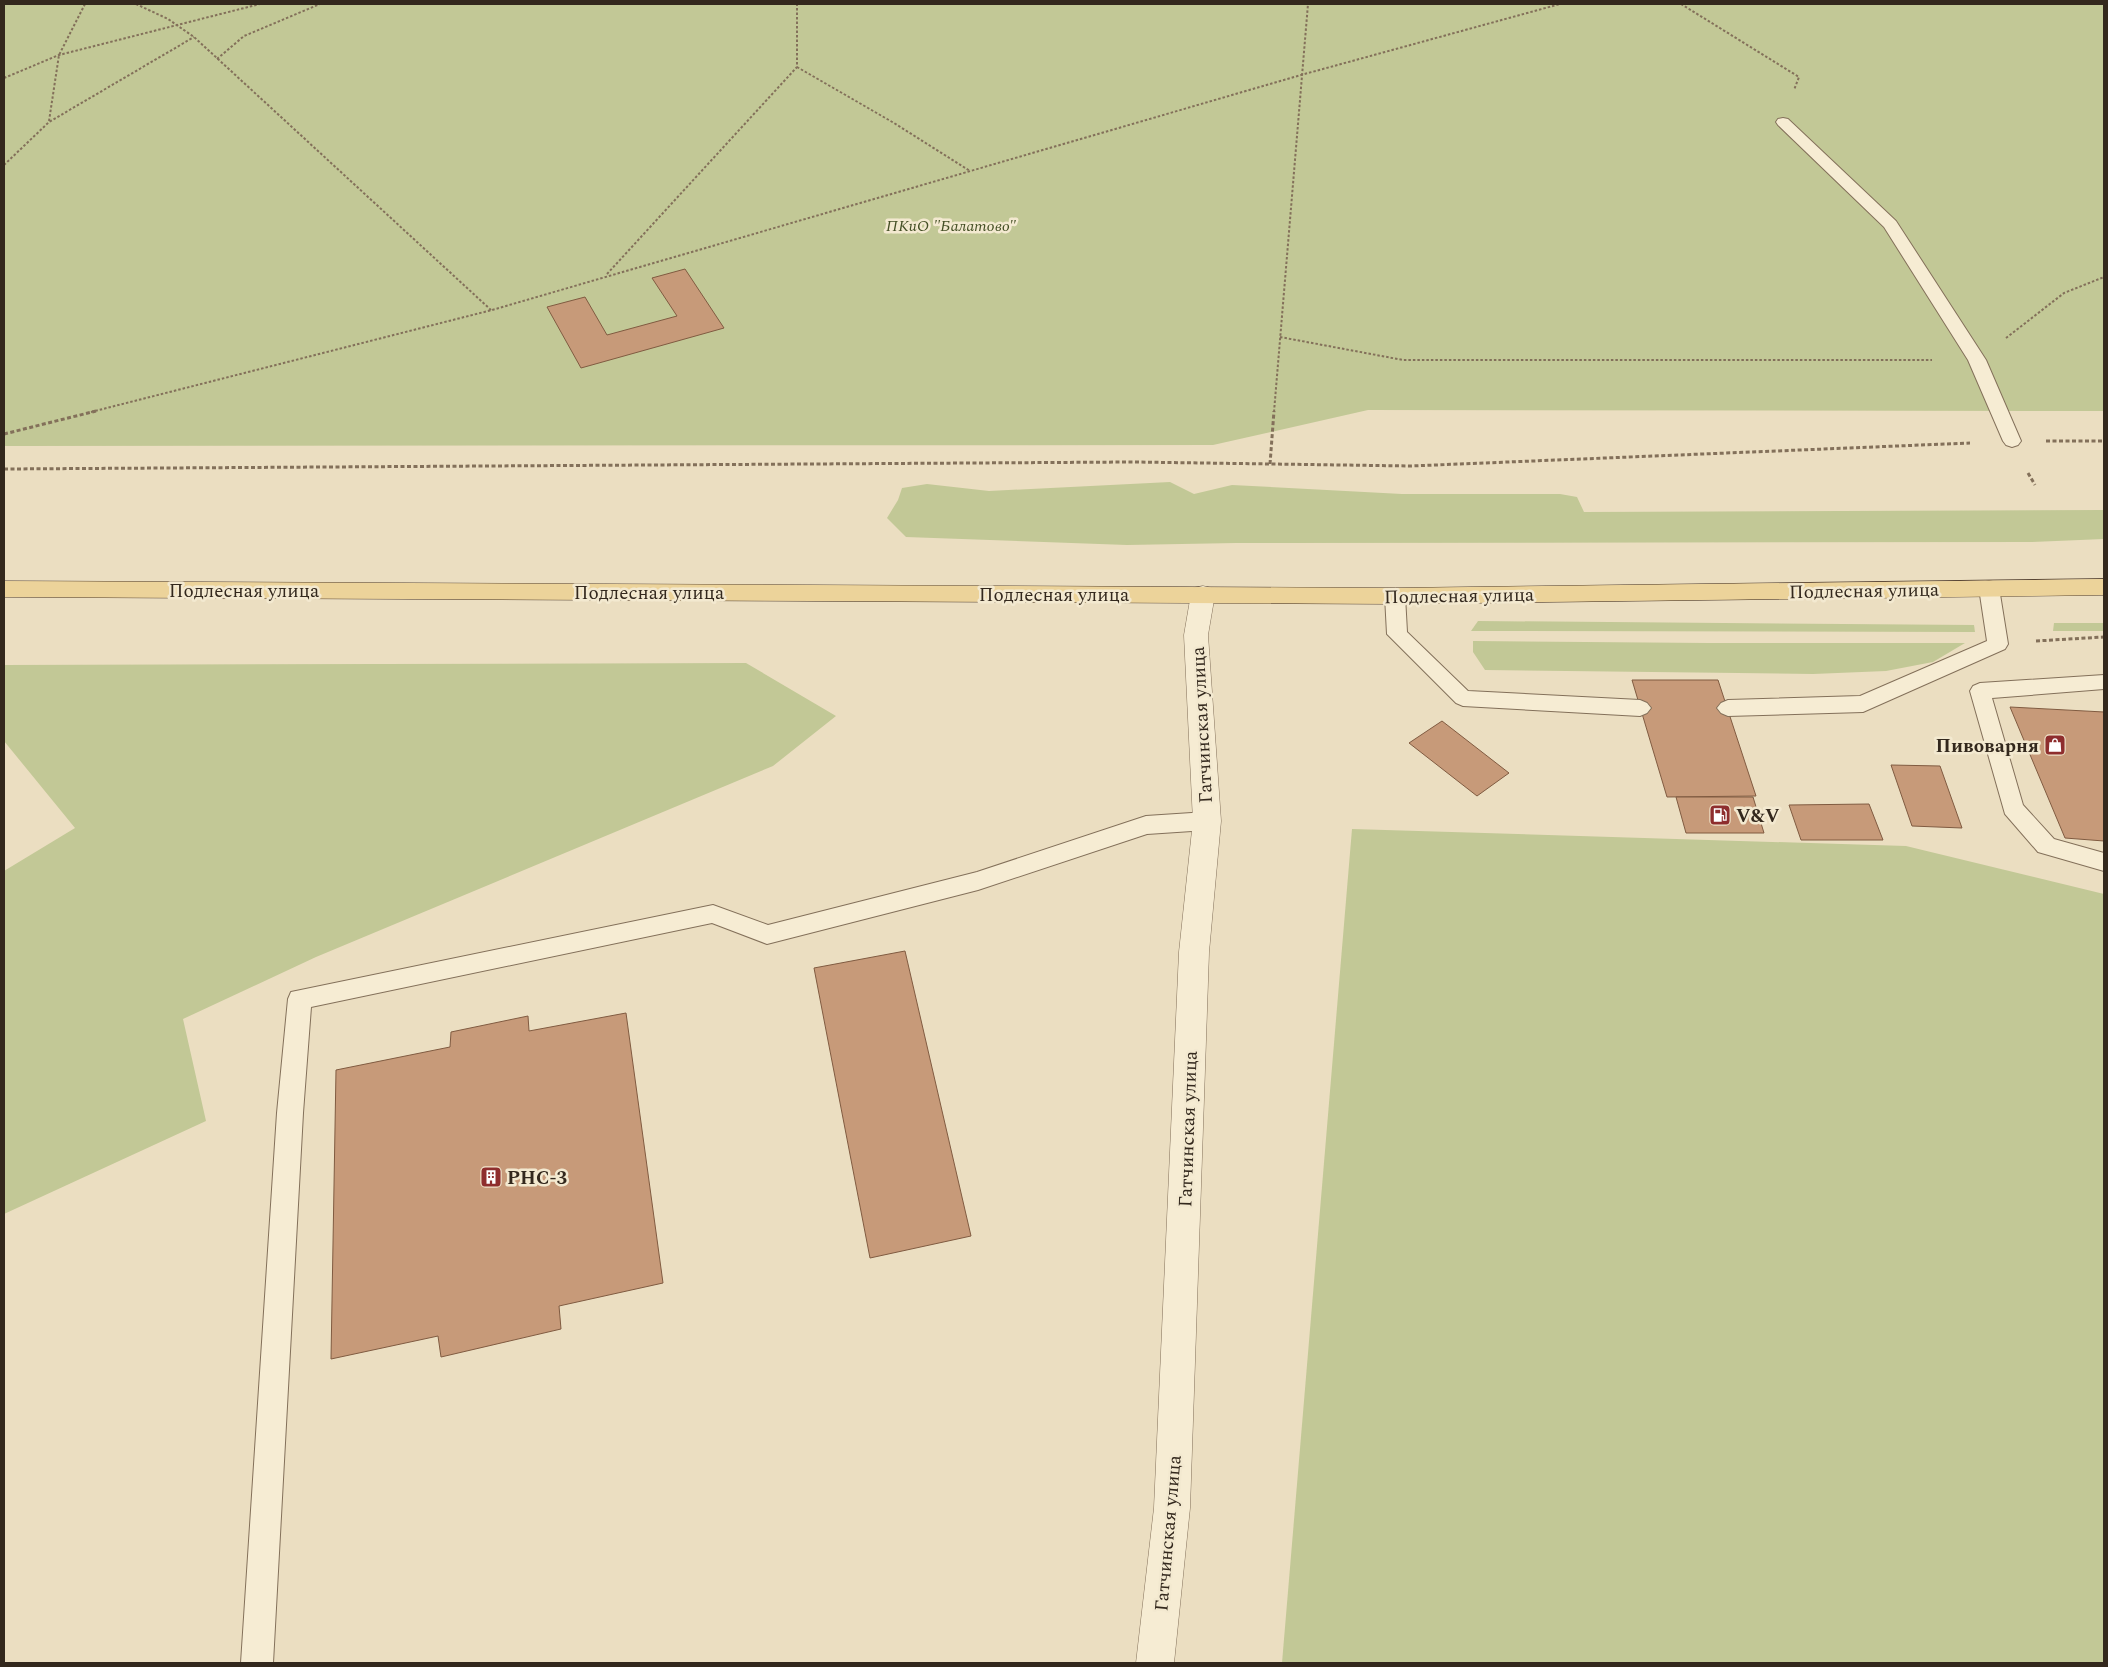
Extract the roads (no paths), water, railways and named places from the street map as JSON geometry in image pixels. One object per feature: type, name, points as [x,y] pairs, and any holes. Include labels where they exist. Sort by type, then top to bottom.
[{"type":"main road","name":"Подлесная улица","points":[[4,589],[1395,596],[2104,587]]},
{"type":"street","name":"Гатчинская улица","points":[[1154,1663],[1172,1508],[1194,952],[1207,821],[1196,635],[1203,594]]},
{"type":"lane","points":[[1783,122],[1890,224],[1978,360],[2012,441]]},
{"type":"lane","points":[[1728,708],[1863,704],[1998,644],[1989,588]]},
{"type":"lane","points":[[1395,596],[1397,634],[1463,698],[1640,708]]},
{"type":"lane","points":[[2104,682],[1980,691],[2013,808],[2046,846],[2104,862]]},
{"type":"lane","points":[[257,1663],[290,1113],[300,999],[713,914],[767,935],[978,881],[1146,825],[1207,821]]},
{"type":"place","name":"Пивоварня","points":[[2055,745]]},
{"type":"place","name":"V&V","points":[[1720,815]]},
{"type":"place","name":"РНС-3","points":[[491,1177]]},
{"type":"park label","name":"ПКиО \"Балатово\"","points":[[951,225]]}]
